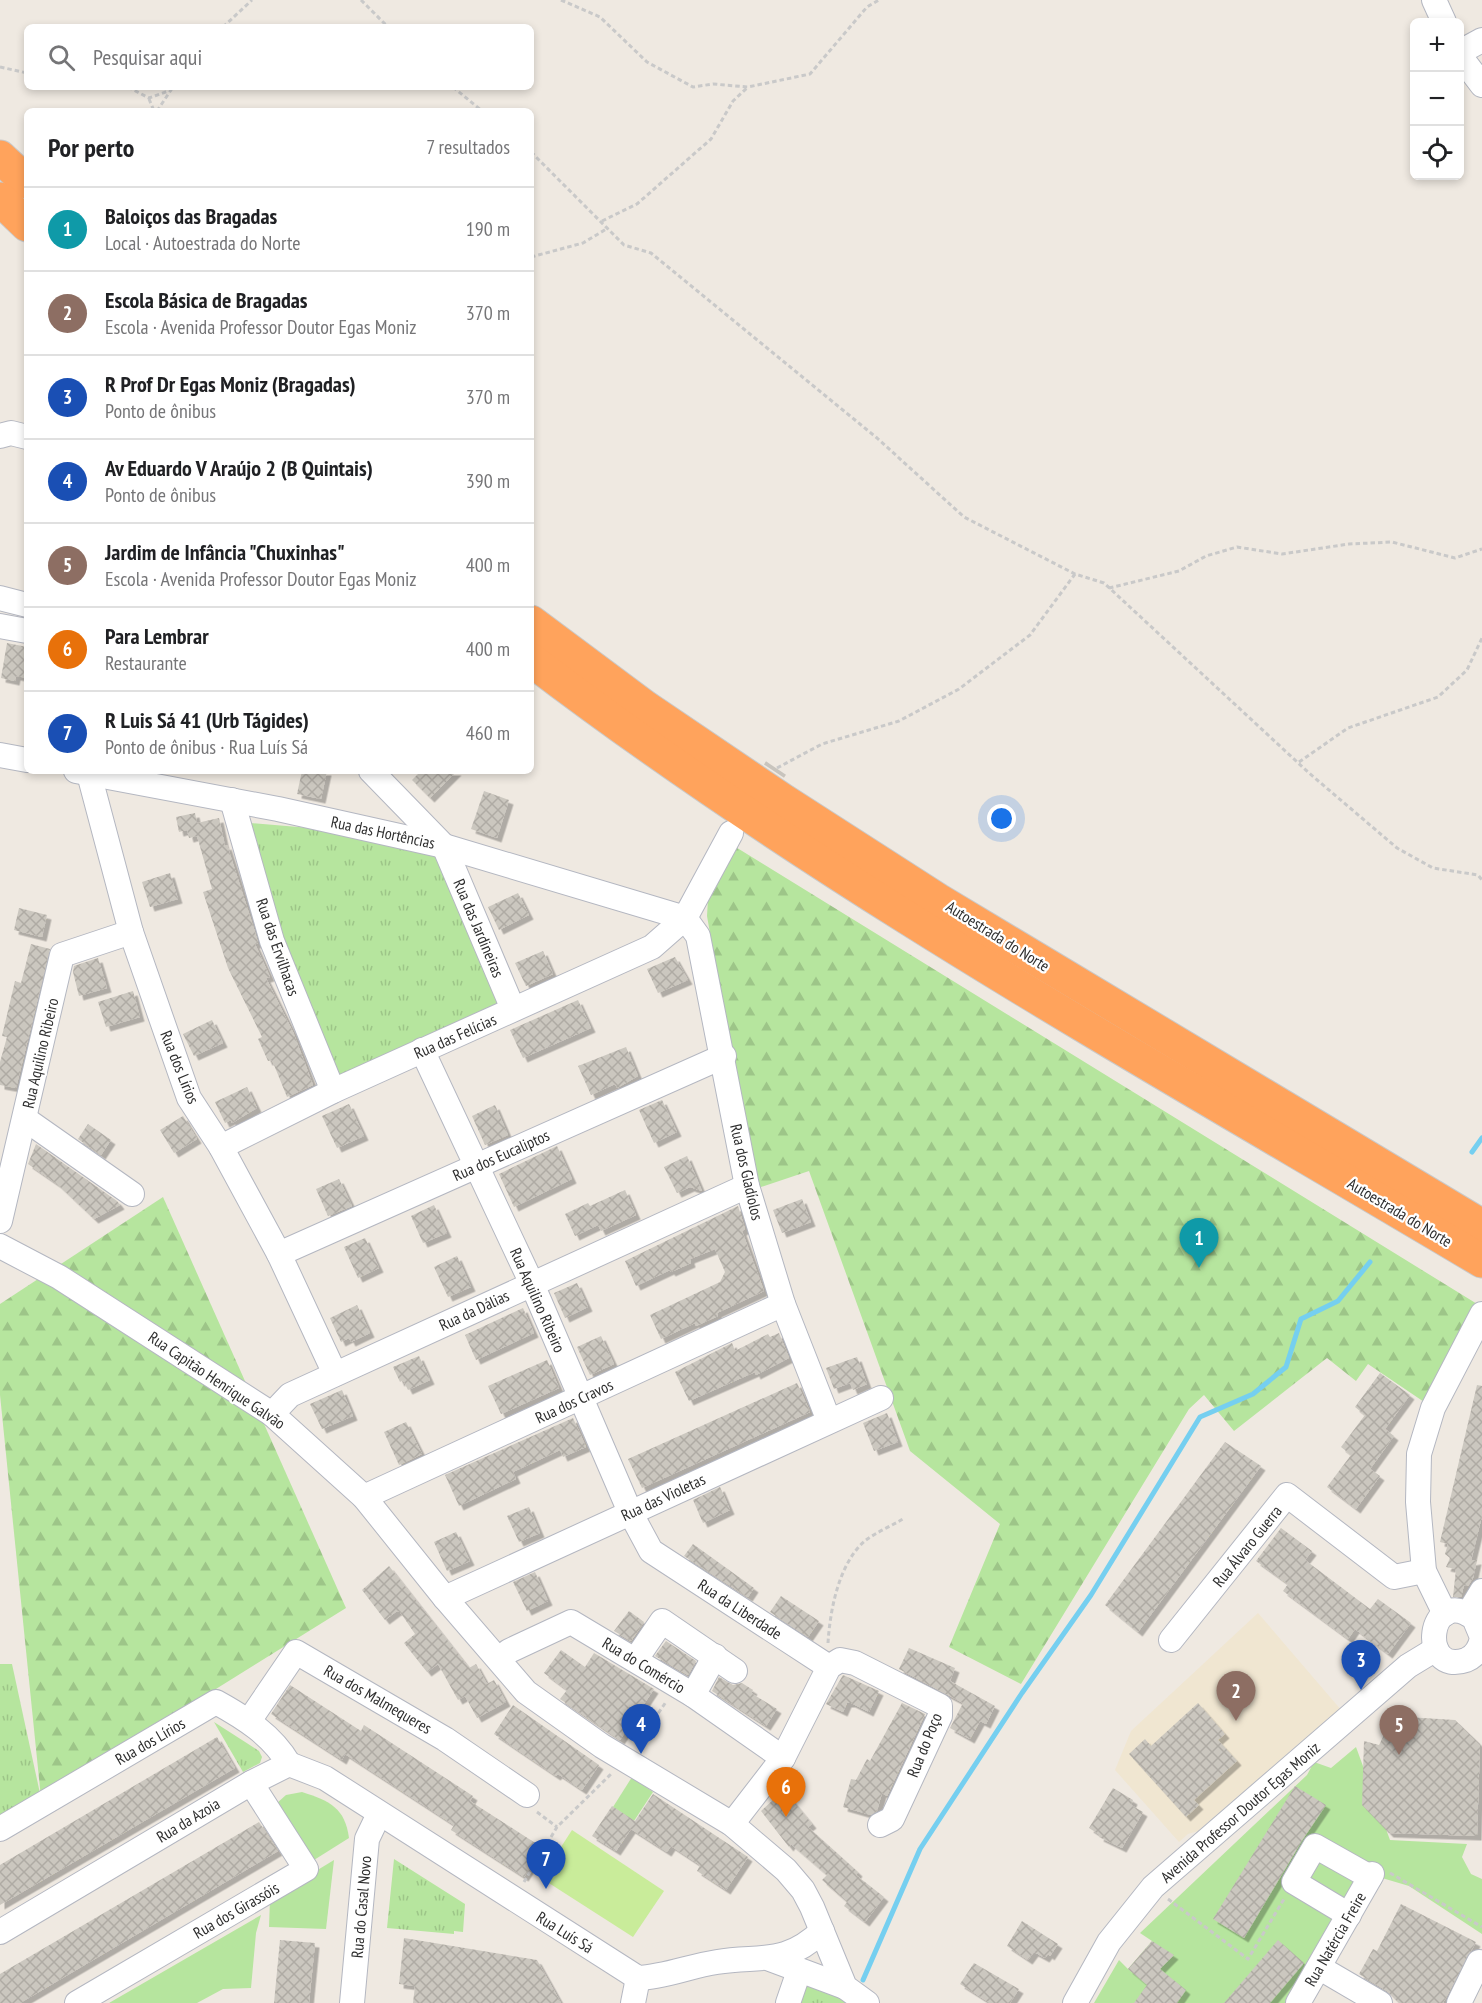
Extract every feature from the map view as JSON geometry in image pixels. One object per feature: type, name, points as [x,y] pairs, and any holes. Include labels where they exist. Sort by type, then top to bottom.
[{"type":"highway","points":[[0,157],[24,179]]},
{"type":"highway","points":[[0,199],[24,222]]},
{"type":"highway","name":"Autoestrada do Norte","points":[[534,624],[645,707],[929,894],[1482,1226]]},
{"type":"highway","name":"Autoestrada do Norte","points":[[534,662],[623,730],[768,828],[919,924],[1482,1260]]},
{"type":"street","points":[[1434,0],[1442,18]]},
{"type":"street","points":[[1464,51],[1482,40]]},
{"type":"street","points":[[1464,60],[1482,86]]},
{"type":"street","points":[[0,436],[11,433],[24,436]]},
{"type":"street","points":[[0,598],[24,604]]},
{"type":"street","points":[[0,626],[24,630]]},
{"type":"street","points":[[0,755],[24,759]]},
{"type":"street","name":"Rua dos Lírios","points":[[83,774],[131,932],[189,1098],[221,1147],[279,1254],[335,1374]]},
{"type":"street","name":"Rua das Hortências","points":[[93,774],[232,800],[444,846],[685,918]]},
{"type":"street","points":[[374,774],[444,846]]},
{"type":"street","name":"Rua das Ervilhacas","points":[[232,800],[272,941],[333,1091]]},
{"type":"street","points":[[685,918],[731,833]]},
{"type":"street","name":"Rua das Jardineiras","points":[[444,846],[513,1009]]},
{"type":"street","name":"Rua das Felícias","points":[[221,1147],[333,1091],[652,947],[685,918]]},
{"type":"street","name":"Rua dos Gladíolos","points":[[685,918],[698,936],[724,1056],[747,1186],[783,1304],[829,1421]]},
{"type":"street","name":"Rua Aquilino Ribeiro","points":[[0,1221],[62,955],[131,932]]},
{"type":"street","name":"Rua Aquilino Ribeiro","points":[[422,1050],[532,1284],[630,1512],[651,1551]]},
{"type":"street","name":"Rua dos Eucaliptos","points":[[279,1254],[724,1056]]},
{"type":"street","points":[[25,1119],[132,1194]]},
{"type":"street","name":"Rua da Dálias","points":[[273,1414],[290,1395],[747,1186]]},
{"type":"street","name":"Rua Capitão Henrique Galvão","points":[[0,1246],[59,1276],[273,1414],[364,1497],[445,1598],[526,1692],[565,1722],[732,1824],[786,1869],[803,1890],[845,1987]]},
{"type":"street","name":"Rua dos Cravos","points":[[364,1497],[783,1304]]},
{"type":"street","points":[[1482,1314],[1432,1408],[1419,1454],[1418,1503],[1425,1571],[1457,1614],[1479,1624],[1481,1645],[1464,1660],[1456,1661],[1441,1655],[1436,1649],[1432,1633],[1439,1619],[1457,1614],[1482,1591]]},
{"type":"street","name":"Rua das Violetas","points":[[445,1598],[881,1398]]},
{"type":"street","name":"Rua Álvaro Guerra","points":[[1171,1640],[1287,1496],[1394,1576],[1425,1571]]},
{"type":"street","name":"Rua da Liberdade","points":[[651,1551],[829,1667]]},
{"type":"street","points":[[636,1659],[662,1621],[735,1671]]},
{"type":"street","name":"Rua do Comércio","points":[[499,1659],[509,1651],[571,1622],[685,1690],[783,1758]]},
{"type":"street","name":"Avenida Professor Doutor Egas Moniz","points":[[1075,2003],[1109,1942],[1153,1887],[1408,1666],[1436,1649]]},
{"type":"street","name":"Rua dos Malmequeres","points":[[249,1720],[296,1652],[445,1739],[527,1795]]},
{"type":"street","points":[[685,1690],[715,1656]]},
{"type":"street","name":"Rua do Poço","points":[[829,1667],[840,1660],[855,1663],[940,1706],[940,1716],[892,1819],[880,1825]]},
{"type":"street","points":[[732,1824],[783,1758],[829,1667]]},
{"type":"street","name":"Rua dos Lírios","points":[[0,1829],[216,1702],[249,1720],[279,1748],[289,1764]]},
{"type":"street","points":[[289,1764],[326,1778],[379,1814]]},
{"type":"street","name":"Rua da Azoia","points":[[0,1932],[251,1783],[289,1764]]},
{"type":"street","name":"Rua dos Girassóis","points":[[77,2003],[306,1869],[251,1783]]},
{"type":"street","name":"Rua Luís Sá","points":[[379,1814],[639,1978]]},
{"type":"street","name":"Rua do Casal Novo","points":[[352,2003],[367,1839],[379,1814]]},
{"type":"street","points":[[1349,1915],[1294,1882],[1315,1846],[1371,1876]]},
{"type":"street","name":"Rua Natércia Freire","points":[[1298,2003],[1371,1876]]},
{"type":"street","points":[[633,2003],[639,1978],[653,1977],[717,1961],[770,1959],[802,1947],[822,1931]]},
{"type":"street","points":[[770,1959],[845,1987],[867,2003]]},
{"type":"street","points":[[1459,2003],[1479,1962]]},
{"type":"street","points":[[1320,1968],[1380,2003]]},
{"type":"street","points":[[788,2003],[799,1971]]},
{"type":"path","points":[[226,24],[252,0]]},
{"type":"path","points":[[361,0],[385,24]]},
{"type":"path","points":[[561,0],[600,17],[647,62],[693,87],[713,84],[748,87],[810,74],[867,7],[879,0]]},
{"type":"path","points":[[0,67],[24,72]]},
{"type":"path","points":[[602,220],[637,204],[711,139],[733,101],[748,87]]},
{"type":"path","points":[[134,90],[149,98],[154,108]]},
{"type":"path","points":[[149,98],[169,90]]},
{"type":"path","points":[[157,108],[171,90]]},
{"type":"path","points":[[457,90],[478,108]]},
{"type":"path","points":[[534,155],[602,220],[624,245],[651,253],[876,438],[964,517],[1075,574],[1104,583],[1299,762],[1397,848],[1433,868],[1478,875],[1482,880]]},
{"type":"path","points":[[534,256],[583,243],[608,228]]},
{"type":"path","points":[[1108,588],[1179,571],[1206,556],[1237,547],[1282,554],[1349,544],[1392,542],[1455,558],[1482,549]]},
{"type":"path","points":[[776,768],[822,744],[899,721],[959,690],[1029,635],[1075,574]]},
{"type":"path","points":[[1299,762],[1348,729],[1438,697],[1467,670],[1482,638]]},
{"type":"path","points":[[829,1667],[830,1615],[839,1584],[853,1556],[866,1540],[903,1519]]},
{"type":"path","points":[[513,1899],[557,1827],[625,1760],[685,1690]]},
{"type":"path","points":[[527,1795],[534,1810],[557,1827]]},
{"type":"path","points":[[1371,1876],[1389,1873],[1482,1927]]},
{"type":"path","points":[[1153,1887],[1248,1959],[1294,1882]]},
{"type":"shaded area","points":[[1258,1613],[1342,1711],[1202,1830],[1188,1834],[1179,1842],[1115,1770],[1131,1731]]},
{"type":"green space","points":[[238,822],[440,839],[504,1010],[333,1091]]},
{"type":"green space","points":[[734,846],[1482,1307],[1433,1408],[1368,1364],[1356,1381],[1327,1358],[1234,1431],[1204,1395],[1189,1409],[1021,1684],[949,1647],[1000,1524],[910,1451],[809,1171],[755,1189],[707,916],[708,899]]},
{"type":"green space","points":[[163,1197],[346,1608],[41,1798],[0,1395],[0,1304]]},
{"type":"green space","points":[[0,1664],[12,1664],[41,1798],[0,1822]]},
{"type":"green space","points":[[214,1722],[259,1751],[262,1757],[260,1763],[243,1772]]},
{"type":"green space","points":[[1356,1747],[1390,1840],[1467,1844],[1462,1857],[1471,1874],[1482,1879],[1482,1934],[1409,1886],[1372,1875],[1298,2003],[1094,2003],[1119,1960],[1128,1969],[1152,1941],[1140,1933],[1307,1775],[1314,1762],[1331,1768]]},
{"type":"green space","points":[[632,1777],[653,1792],[634,1821],[613,1807]]},
{"type":"green space","points":[[302,1792],[335,1807],[344,1819],[349,1838],[314,1860],[276,1804],[286,1795]]},
{"type":"green space","points":[[572,1830],[664,1891],[633,1937],[541,1878]]},
{"type":"green space","points":[[394,1859],[465,1904],[463,1932],[454,1931],[454,1934],[387,1928]]},
{"type":"green space","points":[[334,1860],[326,1929],[269,1927],[270,1899]]},
{"type":"green space","points":[[261,1915],[256,1933],[251,1988],[223,1989],[197,2003],[109,2003]]},
{"type":"green space","points":[[799,1971],[867,2003],[792,2003]]},
{"type":"building","points":[[7,643],[24,646],[24,677],[16,676],[15,681],[1,678]]},
{"type":"building","points":[[301,774],[326,774],[321,799],[297,794]]},
{"type":"building","points":[[418,774],[454,774],[430,798],[412,780]]},
{"type":"building","points":[[484,791],[509,800],[497,838],[471,829]]},
{"type":"building","points":[[195,813],[197,823],[219,818],[225,846],[227,845],[255,932],[258,943],[255,944],[270,977],[266,978],[293,1032],[313,1085],[287,1097],[272,1060],[268,1061],[258,1039],[262,1037],[228,968],[203,892],[212,889],[197,836],[189,838],[187,830],[179,832],[176,817]]},
{"type":"building","points":[[170,873],[178,899],[150,907],[142,882]]},
{"type":"building","points":[[518,893],[529,915],[499,930],[488,907]]},
{"type":"building","points":[[19,908],[47,915],[42,937],[14,930]]},
{"type":"building","points":[[31,944],[50,949],[16,1088],[0,1085],[0,1062],[7,1037],[2,1036],[15,981],[21,983]]},
{"type":"building","points":[[543,951],[553,974],[526,986],[515,963]]},
{"type":"building","points":[[675,957],[688,980],[658,993],[647,969]]},
{"type":"building","points":[[98,958],[107,988],[79,996],[73,972],[74,966]]},
{"type":"building","points":[[133,991],[140,1017],[106,1027],[98,1002]]},
{"type":"building","points":[[578,1000],[591,1028],[523,1058],[510,1030]]},
{"type":"building","points":[[212,1020],[223,1043],[194,1056],[183,1034]]},
{"type":"building","points":[[626,1047],[638,1076],[617,1088],[615,1084],[591,1095],[578,1066]]},
{"type":"building","points":[[247,1087],[257,1108],[232,1123],[231,1120],[225,1123],[215,1102]]},
{"type":"building","points":[[662,1100],[677,1132],[654,1143],[639,1110]]},
{"type":"building","points":[[349,1104],[364,1136],[337,1148],[322,1116]]},
{"type":"building","points":[[495,1105],[508,1135],[485,1145],[472,1116]]},
{"type":"building","points":[[183,1116],[197,1139],[174,1153],[160,1130]]},
{"type":"building","points":[[88,1124],[111,1140],[101,1155],[78,1139]]},
{"type":"building","points":[[36,1144],[120,1205],[94,1219],[57,1184],[28,1164]]},
{"type":"building","points":[[557,1146],[572,1179],[514,1207],[499,1174]]},
{"type":"building","points":[[687,1156],[702,1191],[690,1187],[677,1193],[664,1167]]},
{"type":"building","points":[[339,1179],[352,1206],[328,1216],[316,1189]]},
{"type":"building","points":[[625,1190],[636,1215],[601,1231],[598,1225],[575,1236],[565,1214],[588,1203],[590,1206]]},
{"type":"building","points":[[802,1199],[811,1222],[782,1233],[773,1210]]},
{"type":"building","points":[[434,1205],[447,1233],[423,1243],[411,1216]]},
{"type":"building","points":[[738,1206],[745,1229],[742,1231],[764,1291],[717,1313],[718,1316],[696,1326],[695,1323],[661,1339],[650,1315],[720,1282],[725,1272],[715,1249],[690,1259],[691,1263],[636,1286],[625,1261]]},
{"type":"building","points":[[365,1238],[379,1268],[358,1278],[344,1247]]},
{"type":"building","points":[[457,1256],[471,1287],[448,1297],[434,1267]]},
{"type":"building","points":[[577,1283],[588,1307],[565,1318],[554,1293]]},
{"type":"building","points":[[357,1305],[370,1333],[351,1342],[349,1338],[341,1342],[330,1318]]},
{"type":"building","points":[[523,1308],[534,1333],[476,1360],[465,1335]]},
{"type":"building","points":[[779,1333],[789,1358],[756,1375],[755,1372],[689,1401],[675,1372],[732,1343],[735,1351],[768,1334],[770,1337]]},
{"type":"building","points":[[601,1336],[614,1364],[590,1375],[577,1347]]},
{"type":"building","points":[[419,1356],[430,1380],[408,1390],[403,1380],[400,1382],[393,1367]]},
{"type":"building","points":[[857,1357],[867,1384],[853,1390],[850,1383],[834,1389],[826,1368]]},
{"type":"building","points":[[547,1360],[559,1388],[501,1414],[488,1386]]},
{"type":"building","points":[[1380,1373],[1410,1395],[1385,1429],[1394,1436],[1370,1469],[1380,1476],[1356,1509],[1327,1487],[1351,1455],[1341,1447],[1365,1415],[1355,1407]]},
{"type":"building","points":[[797,1383],[810,1412],[642,1488],[628,1459]]},
{"type":"building","points":[[1477,1385],[1482,1386],[1482,1516],[1471,1561],[1477,1560],[1473,1578],[1468,1586],[1464,1585],[1461,1597],[1453,1597],[1456,1569],[1446,1567],[1450,1558],[1445,1554],[1448,1544],[1440,1542]]},
{"type":"building","points":[[342,1390],[353,1416],[322,1429],[310,1404]]},
{"type":"building","points":[[887,1413],[898,1442],[874,1451],[863,1423]]},
{"type":"building","points":[[573,1418],[586,1447],[563,1457],[560,1450],[513,1472],[516,1479],[459,1506],[445,1475]]},
{"type":"building","points":[[406,1422],[422,1454],[399,1465],[384,1432]]},
{"type":"building","points":[[1225,1442],[1261,1466],[1138,1632],[1105,1605]]},
{"type":"building","points":[[720,1487],[730,1510],[703,1523],[693,1500]]},
{"type":"building","points":[[529,1507],[540,1533],[519,1542],[507,1516]]},
{"type":"building","points":[[1281,1528],[1312,1551],[1305,1560],[1370,1609],[1378,1599],[1411,1623],[1388,1654],[1355,1629],[1348,1639],[1283,1591],[1288,1584],[1256,1561]]},
{"type":"building","points":[[456,1532],[470,1561],[447,1571],[434,1542]]},
{"type":"building","points":[[693,1544],[754,1588],[748,1597],[684,1556]]},
{"type":"building","points":[[389,1566],[469,1668],[476,1664],[487,1684],[494,1680],[506,1702],[477,1718],[465,1696],[458,1700],[438,1664],[427,1672],[404,1643],[415,1634],[400,1612],[397,1611],[385,1620],[362,1590]]},
{"type":"building","points":[[535,1572],[548,1601],[527,1611],[513,1582]]},
{"type":"building","points":[[781,1596],[819,1621],[808,1637],[770,1612]]},
{"type":"building","points":[[629,1611],[644,1622],[631,1641],[614,1631]]},
{"type":"building","points":[[666,1641],[696,1661],[688,1675],[655,1656]]},
{"type":"building","points":[[909,1648],[955,1668],[950,1681],[995,1706],[986,1724],[980,1721],[970,1739],[950,1728],[963,1703],[899,1669]]},
{"type":"building","points":[[561,1650],[585,1667],[594,1653],[654,1689],[620,1740],[560,1699],[567,1690],[544,1673]]},
{"type":"building","points":[[843,1675],[879,1691],[869,1712],[851,1703],[847,1703],[843,1712],[826,1704]]},
{"type":"building","points":[[719,1677],[733,1685],[742,1683],[753,1690],[751,1693],[777,1709],[766,1726],[712,1691]]},
{"type":"building","points":[[290,1685],[361,1731],[364,1725],[473,1796],[470,1801],[543,1848],[524,1877],[451,1830],[454,1825],[345,1754],[342,1760],[271,1714]]},
{"type":"building","points":[[902,1703],[925,1714],[887,1796],[882,1793],[877,1811],[871,1815],[843,1807],[851,1779],[856,1780],[867,1759],[870,1761]]},
{"type":"building","points":[[1198,1703],[1225,1734],[1218,1740],[1237,1761],[1194,1800],[1199,1805],[1186,1817],[1129,1754],[1145,1739],[1151,1746]]},
{"type":"building","points":[[513,1705],[599,1765],[582,1790],[558,1774],[556,1776],[494,1734]]},
{"type":"building","points":[[1391,1716],[1455,1720],[1480,1744],[1477,1836],[1389,1833],[1362,1805],[1364,1741],[1379,1745],[1385,1733],[1391,1732]]},
{"type":"building","points":[[217,1737],[235,1768],[0,1905],[0,1865]]},
{"type":"building","points":[[1295,1786],[1326,1805],[1244,1938],[1213,1919]]},
{"type":"building","points":[[1113,1788],[1133,1800],[1131,1805],[1143,1812],[1122,1848],[1099,1837],[1100,1835],[1089,1828]]},
{"type":"building","points":[[784,1790],[812,1824],[808,1827],[858,1872],[856,1875],[884,1897],[865,1922],[844,1906],[847,1902],[822,1880],[827,1875],[791,1844],[789,1847],[761,1811]]},
{"type":"building","points":[[653,1794],[748,1857],[726,1890],[697,1871],[700,1865],[671,1846],[667,1852],[631,1829],[616,1851],[592,1836],[612,1806],[635,1821]]},
{"type":"building","points":[[259,1822],[278,1851],[20,2003],[0,2003],[0,1974]]},
{"type":"building","points":[[1401,1904],[1476,1942],[1443,2003],[1399,2003],[1387,1991],[1359,1974],[1373,1949],[1377,1951]]},
{"type":"building","points":[[1022,1921],[1058,1944],[1050,1956],[1048,1954],[1045,1958],[1034,1952],[1028,1960],[1007,1946]]},
{"type":"building","points":[[404,1938],[537,1960],[561,2003],[413,2003],[415,1986],[399,1984]]},
{"type":"building","points":[[280,1940],[315,1943],[309,2003],[274,2003]]},
{"type":"building","points":[[1278,1940],[1304,1963],[1270,2003],[1224,2003]]},
{"type":"building","points":[[1152,1941],[1174,1955],[1160,1969],[1186,1990],[1177,2003],[1134,2003],[1147,1985],[1128,1969]]},
{"type":"building","points":[[974,1963],[1019,1989],[1010,2003],[990,2003],[960,1984]]},
{"type":"waterway","points":[[1472,1152],[1482,1138]]},
{"type":"waterway","points":[[863,1980],[920,1849],[1022,1693],[1091,1595],[1200,1417],[1253,1394],[1286,1367],[1301,1319],[1338,1301],[1370,1262]]},
{"type":"tunnel","points":[[754,801],[776,768]]},
{"type":"place","name":"Baloiços das Bragadas","points":[[1199,1268]]},
{"type":"place","name":"R Prof Dr Egas Moniz (Bragadas)","points":[[1361,1690]]},
{"type":"place","name":"Escola Básica de Bragadas","points":[[1236,1721]]},
{"type":"place","name":"Av Eduardo V Araújo 2 (B Quintais)","points":[[641,1754]]},
{"type":"place","name":"Jardim de Infância \"Chuxinhas\"","points":[[1399,1755]]},
{"type":"place","name":"Para Lembrar","points":[[786,1817]]},
{"type":"place","name":"R Luis Sá 41 (Urb Tágides)","points":[[546,1889]]}]
